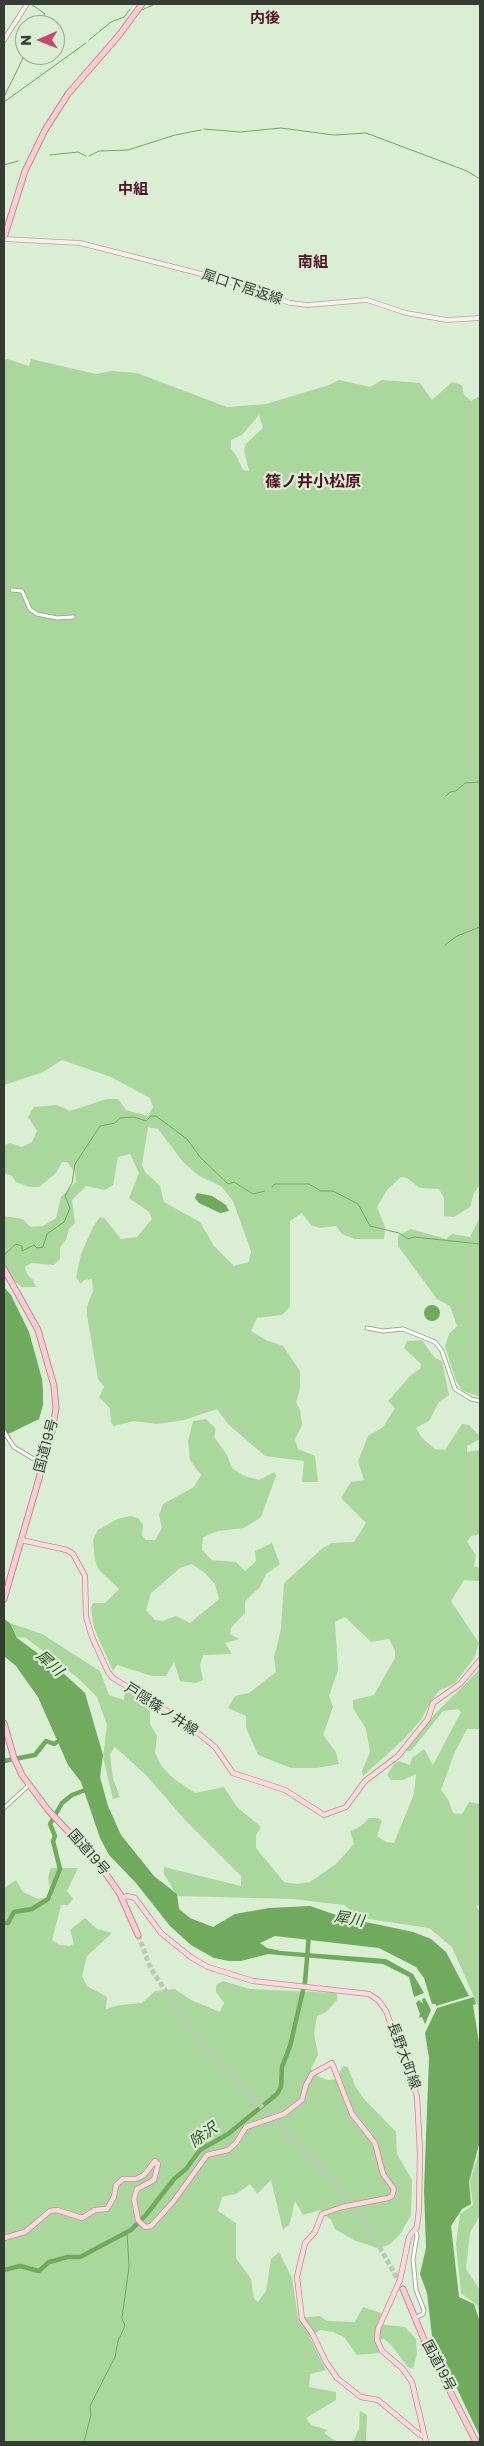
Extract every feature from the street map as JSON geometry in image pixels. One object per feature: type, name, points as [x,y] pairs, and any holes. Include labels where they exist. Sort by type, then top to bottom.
[{"type":"highway","points":[[112,42],[138,4]]},
{"type":"highway","points":[[4,237],[15,198],[34,150],[68,94],[142,4]]},
{"type":"highway","name":"国道19号","points":[[4,1269],[38,1330],[54,1386],[55,1419],[4,1599]]},
{"type":"highway","name":"国道19号","points":[[4,1723],[15,1760],[29,1785],[51,1814],[99,1864],[122,1898],[138,1935]]},
{"type":"highway","name":"国道19号","points":[[403,2289],[425,2342],[476,2442]]},
{"type":"main road","points":[[4,40],[27,4]]},
{"type":"main road","name":"犀口下居返線","points":[[4,237],[80,244],[225,280],[290,303],[308,305],[367,300],[406,313],[447,320],[480,318]]},
{"type":"main road","name":"戸隠篠ノ井線","points":[[21,1540],[67,1550],[73,1554],[85,1576],[86,1617],[92,1637],[108,1672],[113,1678],[182,1720],[215,1747],[233,1773],[285,1790],[324,1815],[346,1808],[365,1781],[398,1756],[428,1719],[433,1703],[460,1684],[480,1660]]},
{"type":"main road","name":"長野大町線","points":[[122,1898],[127,1896],[135,1898],[161,1933],[192,1958],[208,1967],[253,1981],[369,1994],[378,2000],[390,2018],[417,2096],[420,2153],[419,2209],[415,2229],[409,2237],[400,2280],[378,2330],[377,2340],[382,2351],[402,2368],[412,2382],[426,2442]]},
{"type":"main road","points":[[4,2238],[24,2232],[50,2210],[57,2210],[82,2218],[95,2210],[107,2209],[114,2197],[116,2185],[123,2179],[136,2179],[144,2175],[155,2161],[158,2164],[154,2180],[137,2189],[134,2199],[138,2220],[145,2228],[151,2226],[173,2202],[208,2155],[228,2150],[236,2143],[246,2126],[284,2114],[302,2100],[306,2085],[312,2074],[332,2063],[352,2114],[375,2143],[383,2174],[394,2189],[392,2196],[388,2198],[342,2207],[322,2214],[315,2232],[305,2243],[297,2277],[302,2319],[312,2333],[326,2362],[338,2378],[361,2397],[378,2400],[420,2435],[424,2436]]},
{"type":"street","points":[[12,590],[22,591],[30,609],[37,614],[57,618],[74,618]]},
{"type":"street","points":[[367,1328],[383,1331],[403,1329],[435,1342],[442,1351],[455,1389],[471,1399],[480,1401]]},
{"type":"street","points":[[4,1432],[14,1447],[42,1464]]},
{"type":"street","points":[[4,1808],[29,1785]]},
{"type":"street","points":[[415,2229],[417,2238],[413,2259],[416,2290],[424,2310],[423,2314],[415,2318]]},
{"type":"shaded area","points":[[7,359],[29,366],[31,359],[96,374],[112,371],[137,373],[227,407],[266,404],[329,385],[339,380],[370,387],[382,380],[420,383],[432,400],[452,382],[462,385],[464,395],[471,401],[480,396],[480,1185],[474,1193],[470,1207],[454,1217],[444,1216],[444,1198],[439,1189],[420,1188],[407,1178],[401,1177],[387,1190],[377,1207],[385,1227],[384,1239],[355,1239],[342,1234],[336,1226],[320,1228],[311,1225],[302,1213],[290,1221],[290,1307],[282,1315],[257,1318],[251,1331],[266,1340],[283,1346],[300,1371],[300,1389],[296,1402],[300,1410],[302,1425],[295,1439],[298,1449],[315,1456],[318,1482],[302,1482],[304,1461],[265,1456],[228,1424],[217,1409],[184,1420],[157,1424],[134,1421],[114,1426],[111,1423],[110,1408],[99,1397],[104,1387],[98,1379],[87,1316],[87,1306],[93,1291],[92,1279],[84,1280],[81,1284],[76,1278],[81,1254],[93,1227],[100,1217],[105,1219],[121,1239],[137,1237],[152,1219],[149,1212],[129,1198],[139,1173],[130,1154],[118,1157],[113,1185],[105,1190],[86,1186],[72,1200],[75,1223],[69,1229],[66,1240],[60,1247],[60,1259],[54,1265],[31,1263],[25,1267],[27,1274],[33,1280],[36,1287],[22,1287],[4,1273],[4,1216],[23,1219],[30,1227],[43,1226],[56,1218],[61,1197],[76,1182],[75,1172],[67,1162],[62,1162],[56,1173],[39,1187],[30,1187],[16,1182],[11,1175],[4,1174],[4,1145],[10,1143],[22,1147],[32,1142],[37,1131],[28,1117],[34,1107],[57,1105],[70,1111],[107,1099],[118,1099],[126,1110],[148,1116],[153,1107],[150,1098],[111,1077],[62,1060],[43,1072],[4,1085],[4,361]],"holes":[[[259,415],[263,428],[246,444],[244,450],[249,471],[243,470],[231,449],[231,440],[242,435]],[[148,1127],[158,1129],[183,1162],[199,1176],[221,1186],[233,1201],[251,1251],[249,1262],[234,1266],[214,1246],[200,1222],[164,1202],[160,1186],[145,1172],[142,1165]]]},
{"type":"shaded area","points":[[480,1217],[480,1397],[463,1391],[456,1381],[445,1346],[449,1334],[457,1326],[450,1306],[437,1299],[398,1246],[398,1236],[411,1229],[446,1239],[452,1234],[470,1237]]},
{"type":"shaded area","points":[[422,1340],[435,1358],[442,1361],[449,1395],[439,1402],[429,1421],[416,1428],[421,1437],[435,1449],[445,1450],[462,1424],[469,1425],[480,1436],[480,1439],[467,1446],[467,1452],[480,1450],[480,1534],[471,1536],[467,1542],[476,1555],[474,1566],[480,1568],[480,1581],[464,1580],[451,1601],[479,1643],[474,1658],[455,1683],[439,1691],[431,1701],[421,1720],[404,1739],[363,1776],[362,1771],[370,1752],[366,1729],[353,1708],[353,1700],[374,1695],[395,1658],[395,1650],[389,1639],[371,1642],[345,1617],[335,1622],[338,1670],[329,1696],[333,1707],[323,1735],[336,1752],[339,1764],[317,1768],[291,1768],[258,1755],[246,1728],[246,1716],[228,1708],[235,1696],[249,1693],[276,1672],[274,1657],[281,1629],[284,1583],[323,1548],[332,1543],[354,1542],[366,1523],[341,1498],[351,1482],[364,1480],[358,1461],[368,1436],[383,1427],[395,1408],[388,1401],[411,1375],[420,1369],[421,1364],[404,1348],[407,1341]]},
{"type":"shaded area","points":[[206,1419],[216,1429],[214,1437],[227,1455],[232,1468],[244,1476],[259,1480],[275,1472],[276,1476],[261,1517],[244,1528],[218,1531],[203,1537],[202,1550],[212,1560],[236,1562],[245,1571],[256,1561],[255,1551],[272,1543],[280,1564],[266,1574],[260,1587],[245,1601],[245,1613],[231,1628],[230,1634],[239,1639],[225,1643],[232,1654],[203,1655],[200,1665],[203,1680],[196,1683],[180,1681],[174,1662],[166,1676],[152,1676],[117,1665],[113,1671],[94,1628],[91,1608],[93,1603],[105,1603],[119,1589],[99,1570],[95,1561],[93,1540],[98,1530],[117,1519],[130,1516],[138,1518],[143,1525],[142,1535],[146,1540],[155,1540],[162,1528],[159,1515],[163,1504],[194,1487],[201,1475],[190,1460],[188,1441],[193,1421]],"holes":[[[192,1564],[205,1573],[215,1584],[219,1599],[190,1623],[176,1616],[162,1621],[155,1620],[146,1610],[151,1593],[180,1568]]]},
{"type":"shaded area","points":[[10,1623],[42,1634],[100,1671],[109,1695],[124,1700],[125,1690],[150,1704],[150,1724],[157,1736],[155,1753],[162,1767],[173,1778],[195,1793],[224,1787],[237,1807],[261,1827],[256,1835],[256,1848],[284,1882],[297,1884],[310,1882],[336,1864],[354,1844],[350,1831],[361,1826],[369,1818],[378,1818],[382,1821],[377,1836],[386,1842],[394,1843],[414,1794],[416,1774],[403,1780],[391,1780],[387,1775],[394,1764],[399,1761],[410,1765],[412,1758],[424,1749],[433,1765],[461,1712],[458,1709],[443,1711],[411,1751],[406,1751],[435,1714],[480,1669],[480,1729],[467,1729],[454,1754],[441,1790],[448,1799],[453,1813],[462,1814],[469,1802],[480,1804],[480,1905],[476,1906],[480,1913],[480,2034],[478,2006],[452,1947],[429,1928],[362,1918],[344,1905],[293,1899],[177,1896],[164,1874],[164,1867],[241,1886],[241,1876],[186,1821],[146,1775],[115,1747],[110,1754],[113,1779],[120,1797],[113,1799],[103,1757],[107,1725],[97,1697],[78,1678],[26,1638],[17,1637]]},
{"type":"shaded area","points":[[51,1868],[78,1868],[67,1891],[73,1899],[68,1905],[61,1905],[52,1940],[60,1945],[69,1946],[74,1944],[70,1930],[85,1918],[97,1929],[112,1933],[87,1956],[82,1976],[87,1986],[107,1997],[106,2009],[120,2005],[142,2003],[155,1991],[175,1989],[191,2000],[220,2012],[224,2003],[216,1992],[216,1985],[223,1981],[250,1989],[337,1993],[337,2000],[326,2012],[317,2016],[314,2033],[318,2055],[311,2069],[317,2076],[328,2080],[336,2079],[343,2066],[348,2067],[355,2086],[364,2099],[396,2132],[397,2154],[412,2180],[411,2215],[401,2233],[389,2245],[377,2248],[356,2241],[335,2229],[331,2220],[320,2210],[303,2215],[295,2201],[290,2223],[283,2230],[271,2180],[257,2194],[250,2184],[236,2194],[222,2197],[218,2211],[236,2223],[236,2258],[251,2279],[254,2299],[258,2302],[266,2291],[271,2259],[279,2252],[292,2278],[298,2318],[320,2316],[327,2321],[355,2322],[363,2307],[381,2313],[378,2324],[405,2327],[416,2339],[417,2354],[413,2369],[408,2367],[384,2339],[377,2341],[379,2353],[357,2355],[344,2337],[333,2332],[320,2330],[310,2337],[326,2370],[310,2374],[309,2387],[336,2392],[336,2400],[306,2418],[311,2425],[328,2430],[324,2433],[337,2442],[4,2442],[4,1888],[16,1880],[23,1892],[38,1899],[52,1897],[48,1878]]},
{"type":"shaded area","points":[[480,2149],[480,2215],[470,2233],[466,2269],[480,2290],[480,2314],[477,2305],[461,2293],[456,2244],[460,2214],[473,2205],[470,2182]]},
{"type":"shaded area","points":[[360,2411],[367,2415],[366,2442],[353,2442],[359,2429]]},
{"type":"water","points":[[197,1193],[212,1196],[226,1205],[229,1211],[220,1213],[199,1203],[195,1198]]},
{"type":"water","points":[[4,1287],[11,1295],[29,1332],[42,1379],[43,1405],[39,1419],[4,1436]]},
{"type":"water","points":[[432,1305],[440,1313],[432,1321],[424,1313]]},
{"type":"water","name":"犀川","points":[[4,1619],[10,1623],[17,1638],[60,1670],[85,1693],[103,1755],[100,1777],[108,1806],[121,1835],[154,1876],[177,1894],[179,1909],[190,1918],[213,1927],[235,1914],[269,1908],[310,1906],[342,1917],[413,1932],[431,1939],[446,1952],[469,1996],[436,2006],[436,2004],[432,2004],[424,1978],[416,1967],[379,1948],[275,1936],[260,1943],[267,1948],[281,1951],[386,1959],[413,1974],[424,1993],[414,1997],[409,1977],[383,1964],[268,1954],[241,1961],[229,1961],[214,1958],[191,1945],[170,1926],[136,1883],[109,1855],[100,1838],[81,1782],[68,1765],[38,1697],[16,1666],[4,1656]]},
{"type":"water","points":[[474,1997],[476,2004],[473,2005],[480,2049],[480,2141],[469,2182],[471,2204],[462,2209],[451,2226],[459,2297],[474,2304],[480,2322],[480,2437],[432,2336],[427,2293],[420,2274],[426,2248],[424,2190],[429,2058],[425,2033],[437,2008]]},
{"type":"water","points":[[425,1998],[431,2010],[425,2024],[422,2017],[419,2018],[420,2014],[416,2003],[419,2000],[423,2004],[422,1999]]},
{"type":"waterway","points":[[31,4],[45,15]]},
{"type":"waterway","points":[[142,10],[155,4]]},
{"type":"waterway","points":[[89,40],[111,22],[124,17],[130,9]]},
{"type":"waterway","points":[[4,102],[86,43]]},
{"type":"waterway","points":[[4,97],[20,65]]},
{"type":"waterway","points":[[204,129],[240,132],[281,128],[334,135],[366,133],[467,171],[480,179]]},
{"type":"waterway","points":[[89,156],[99,151],[128,150],[175,135],[201,130]]},
{"type":"waterway","points":[[50,155],[78,152],[86,156]]},
{"type":"waterway","points":[[4,165],[18,161]]},
{"type":"waterway","points":[[446,796],[450,792],[456,791],[465,783],[480,782]]},
{"type":"waterway","points":[[445,945],[457,936],[480,927]]},
{"type":"waterway","points":[[4,1255],[16,1244],[22,1246],[22,1251],[34,1245],[37,1248],[43,1247],[47,1234],[64,1222],[70,1208],[65,1196],[72,1183],[75,1164],[100,1126],[115,1123],[120,1118],[134,1117],[146,1121],[151,1116],[156,1116],[187,1139],[200,1157],[228,1184],[234,1182],[253,1194],[265,1191]]},
{"type":"waterway","points":[[272,1187],[275,1184],[309,1184],[321,1191],[333,1191],[358,1204],[370,1226],[399,1233],[408,1239],[414,1237],[480,1244]]},
{"type":"waterway","points":[[4,1761],[35,1755],[46,1741],[54,1744],[63,1738]]},
{"type":"waterway","points":[[4,1923],[8,1923],[14,1912],[32,1909],[48,1899],[60,1869],[53,1841],[55,1836],[50,1824],[62,1803],[72,1795],[88,1789]]},
{"type":"waterway","name":"除沢","points":[[4,2270],[20,2266],[39,2271],[49,2262],[68,2257],[80,2257],[131,2230],[146,2215],[174,2179],[186,2169],[200,2150],[228,2134],[277,2094],[281,2087],[282,2067],[290,2046],[305,1982],[309,1935]]},
{"type":"waterway","points":[[84,2442],[91,2415],[90,2406],[115,2357],[118,2341],[125,2326],[122,2318],[129,2267],[127,2232]]},
{"type":"tunnel","points":[[138,1935],[151,1969],[194,2034],[213,2057],[325,2171],[378,2244],[403,2289]]},
{"type":"district","name":"内後","points":[[265,19]]},
{"type":"district","name":"中組","points":[[133,190]]},
{"type":"district","name":"南組","points":[[313,263]]},
{"type":"district","name":"篠ノ井小松原","points":[[313,483]]}]
